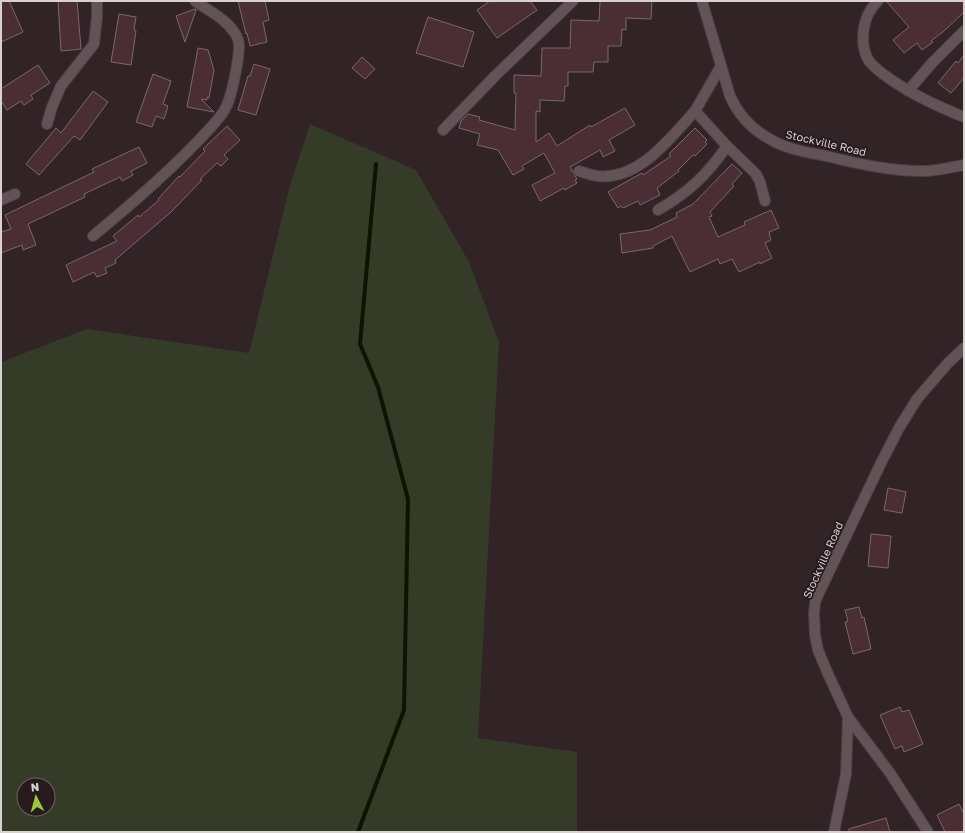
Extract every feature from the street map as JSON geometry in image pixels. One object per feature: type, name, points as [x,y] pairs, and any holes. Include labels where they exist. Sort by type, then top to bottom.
[{"type":"street","points":[[47,124],[61,86],[94,44],[97,1]]},
{"type":"street","points":[[93,236],[169,170],[205,134],[225,109],[232,89],[239,52],[239,43],[235,33],[228,25],[195,1]]},
{"type":"street","points":[[443,130],[495,76],[573,1]]},
{"type":"street","name":"Stockville Road","points":[[702,1],[730,96],[744,120],[768,139],[778,144],[808,152],[891,169],[930,171],[964,164]]},
{"type":"street","points":[[878,1],[870,11],[866,20],[864,38],[866,54],[873,65],[908,91],[934,106],[964,117]]},
{"type":"street","points":[[908,91],[932,63],[964,31]]},
{"type":"street","points":[[579,171],[595,176],[612,176],[620,174],[649,159],[695,111],[721,66]]},
{"type":"street","points":[[695,111],[726,146],[756,174],[765,200]]},
{"type":"street","points":[[658,210],[677,199],[694,186],[717,160],[726,146]]},
{"type":"street","points":[[1,200],[15,194]]},
{"type":"street","name":"Stockville Road","points":[[928,832],[890,773],[848,717],[818,650],[814,624],[815,603],[899,428],[917,399],[948,363],[964,348]]},
{"type":"street","points":[[834,832],[846,774],[848,717]]},
{"type":"green space","points":[[310,124],[416,170],[469,262],[499,342],[478,738],[577,752],[577,832],[1,832],[1,362],[87,329],[249,353],[290,185]]},
{"type":"building","points":[[1,1],[9,1],[23,32],[1,42]]},
{"type":"building","points":[[58,1],[77,1],[81,49],[61,51]]},
{"type":"building","points":[[238,1],[265,1],[269,20],[263,22],[267,42],[250,46]]},
{"type":"building","points":[[490,1],[530,1],[537,10],[497,38],[477,10]]},
{"type":"building","points":[[600,1],[652,1],[651,19],[626,18],[626,30],[622,29],[621,46],[608,46],[608,62],[594,62],[593,72],[568,72],[568,86],[565,86],[564,101],[540,100],[540,112],[536,111],[536,142],[549,133],[557,146],[590,125],[591,127],[625,108],[635,125],[609,140],[615,151],[603,157],[600,150],[570,167],[577,179],[575,180],[577,183],[540,201],[532,185],[555,173],[544,153],[522,166],[524,169],[513,175],[498,150],[477,145],[480,134],[459,128],[461,121],[468,114],[480,117],[479,120],[515,130],[516,93],[514,93],[514,75],[541,76],[542,48],[570,48],[571,20],[599,21]]},
{"type":"building","points":[[886,1],[964,1],[964,12],[931,41],[933,42],[922,50],[917,43],[904,53],[893,40],[909,27]]},
{"type":"building","points":[[195,9],[196,10],[185,42],[176,16]]},
{"type":"building","points":[[119,14],[136,17],[134,30],[136,31],[131,65],[111,62]]},
{"type":"building","points":[[428,17],[474,32],[463,67],[416,53]]},
{"type":"building","points":[[198,48],[208,50],[214,70],[209,98],[207,97],[207,100],[201,99],[214,112],[187,107]]},
{"type":"building","points":[[964,55],[964,78],[951,93],[938,83],[956,61],[958,63]]},
{"type":"building","points":[[362,57],[375,69],[365,79],[352,68]]},
{"type":"building","points":[[254,64],[270,69],[256,115],[238,110],[248,76],[250,76]]},
{"type":"building","points":[[38,65],[50,83],[31,95],[33,99],[24,105],[21,101],[7,110],[1,101],[1,89]]},
{"type":"building","points":[[153,74],[171,81],[163,104],[168,106],[164,119],[156,116],[152,127],[136,122]]},
{"type":"building","points":[[93,91],[108,102],[80,140],[74,136],[39,175],[26,164],[56,128],[61,133]]},
{"type":"building","points":[[227,126],[240,140],[224,155],[228,159],[221,166],[217,163],[200,179],[202,180],[171,212],[115,260],[116,263],[105,268],[107,273],[97,277],[94,272],[73,282],[66,265],[117,241],[113,236],[159,200],[158,199],[179,176],[180,177],[205,151],[203,149]]},
{"type":"building","points":[[695,128],[707,140],[705,142],[707,144],[695,156],[693,155],[678,170],[679,171],[657,188],[660,195],[640,205],[638,201],[623,208],[621,206],[618,208],[608,192],[642,173],[643,175],[671,156],[669,154]]},
{"type":"building","points":[[139,147],[147,163],[131,171],[133,175],[122,181],[120,177],[84,194],[85,197],[28,224],[36,245],[23,250],[22,245],[1,253],[1,232],[11,229],[5,215],[94,172],[92,169]]},
{"type":"building","points":[[732,164],[742,173],[732,184],[734,186],[710,212],[712,216],[709,217],[718,237],[745,225],[744,222],[771,210],[779,228],[769,232],[771,240],[765,243],[772,258],[739,272],[732,259],[720,264],[718,259],[690,272],[672,236],[653,246],[653,248],[622,253],[620,234],[650,230],[677,217],[676,213],[693,204]]},
{"type":"building","points":[[888,488],[906,492],[902,513],[884,510]]},
{"type":"building","points":[[871,534],[891,536],[888,568],[868,566]]},
{"type":"building","points":[[859,607],[862,618],[864,617],[871,649],[853,654],[845,622],[848,621],[845,610]]},
{"type":"building","points":[[900,707],[902,712],[909,710],[923,744],[904,752],[902,746],[895,749],[880,715]]},
{"type":"building","points":[[959,804],[964,814],[964,832],[945,832],[937,815]]},
{"type":"building","points":[[886,818],[890,832],[849,832],[849,829]]},
{"type":"waterway","points":[[358,832],[404,710],[408,499],[378,387],[360,344],[376,164]]}]
